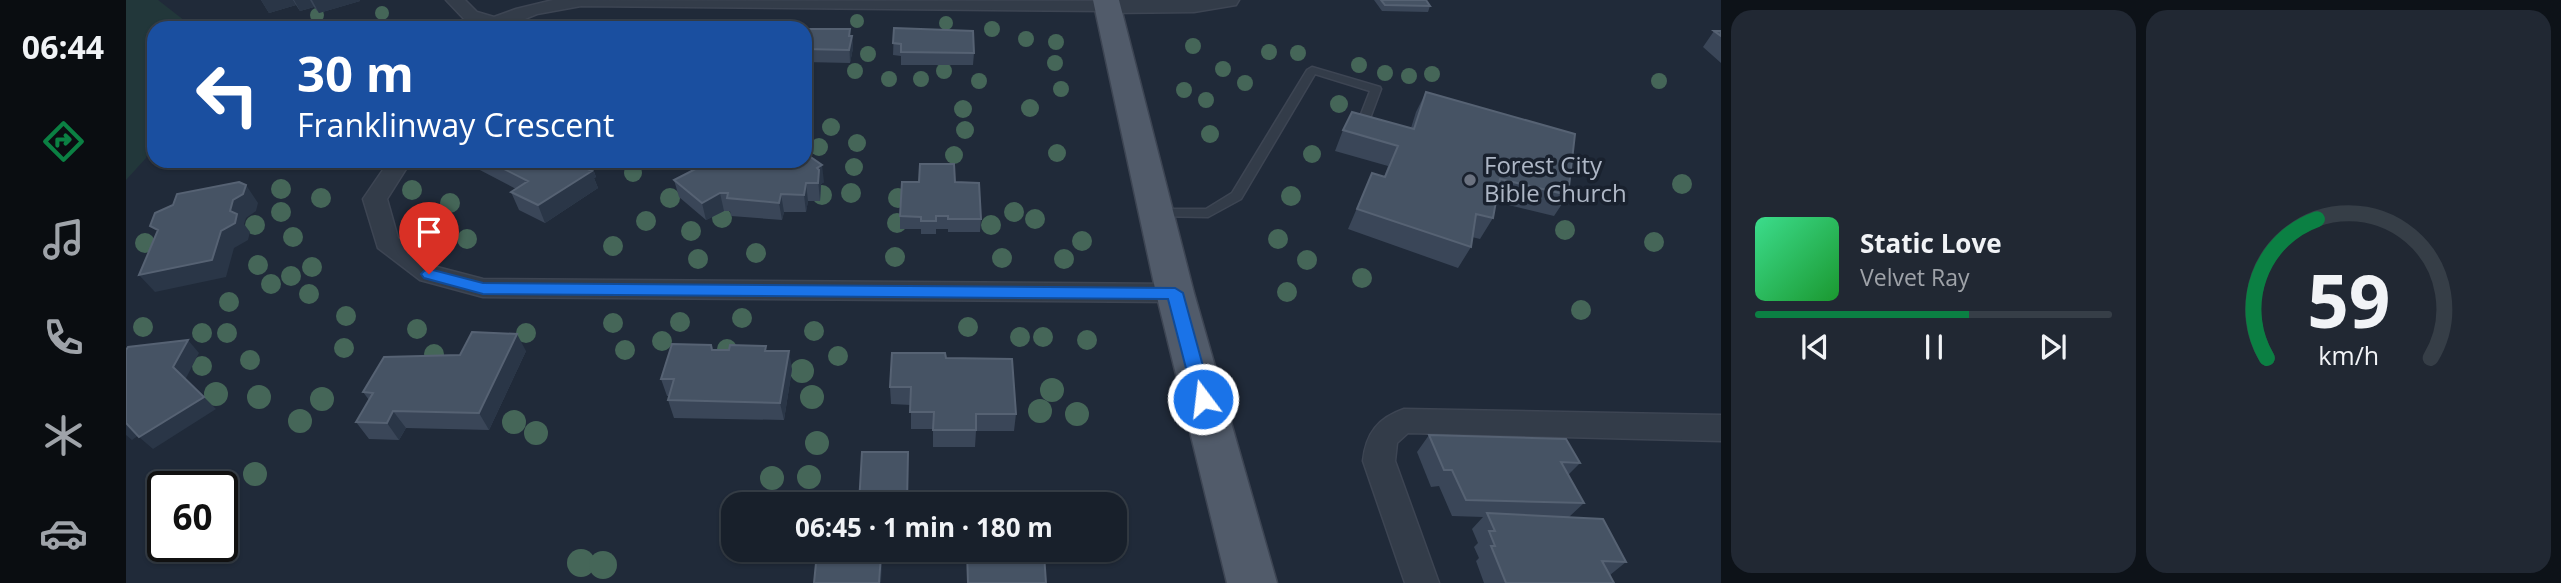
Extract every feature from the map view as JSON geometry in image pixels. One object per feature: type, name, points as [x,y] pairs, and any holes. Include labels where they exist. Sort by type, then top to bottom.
[{"type":"main road","points":[[1106,3],[1175,293],[1252,583]]},
{"type":"street","points":[[455,0],[471,16],[482,21]]},
{"type":"street","points":[[506,21],[542,7],[581,1],[1195,5],[1228,0]]},
{"type":"street","points":[[395,168],[375,199],[387,242],[429,274],[483,288],[1175,293]]},
{"type":"street","points":[[1422,583],[1379,461],[1380,445],[1387,430],[1404,421],[1721,428]]},
{"type":"lane","points":[[1156,214],[1208,213],[1237,196],[1312,69],[1376,89],[1362,127]]},
{"type":"green space","points":[[126,0],[158,0],[185,21],[147,21],[147,155],[126,180]]},
{"type":"building","points":[[1381,0],[1426,0],[1430,6],[1385,5]]},
{"type":"building","points":[[894,28],[973,31],[974,53],[901,52],[901,44],[893,43]]},
{"type":"building","points":[[812,29],[850,29],[849,36],[852,36],[849,50],[812,49]]},
{"type":"building","name":"Forest City Bible Church","points":[[1426,92],[1575,134],[1568,195],[1500,179],[1493,218],[1476,214],[1471,247],[1357,209],[1372,173],[1385,177],[1398,146],[1343,130],[1352,112],[1414,129]]},
{"type":"building","points":[[812,158],[822,165],[817,168],[818,183],[806,183],[804,195],[781,194],[779,203],[727,198],[728,193],[720,193],[702,203],[674,180],[697,168],[812,168]]},
{"type":"building","points":[[920,164],[954,164],[955,182],[979,183],[981,219],[948,219],[948,216],[936,216],[936,221],[921,221],[921,217],[900,216],[902,182],[919,182]]},
{"type":"building","points":[[502,168],[585,168],[592,171],[538,205],[511,192],[528,181]]},
{"type":"building","points":[[239,182],[246,185],[243,194],[233,200],[230,211],[237,214],[235,223],[221,231],[212,260],[139,275],[158,230],[150,226],[155,213],[173,205],[177,194]]},
{"type":"building","points":[[472,332],[517,334],[479,413],[393,411],[387,423],[356,422],[373,393],[363,392],[384,357],[460,355]]},
{"type":"building","points":[[188,340],[173,367],[204,397],[139,437],[126,423],[126,350],[128,347]]},
{"type":"building","points":[[672,344],[711,345],[712,350],[729,350],[730,345],[766,346],[765,351],[789,351],[780,403],[668,400],[674,379],[661,379]]},
{"type":"building","points":[[892,353],[945,353],[946,358],[1012,359],[1016,414],[976,414],[976,430],[933,430],[934,412],[910,412],[911,387],[890,387]]},
{"type":"building","points":[[1429,435],[1566,439],[1580,463],[1561,462],[1584,503],[1466,500],[1452,470],[1444,470]]},
{"type":"building","points":[[862,452],[908,452],[907,492],[860,492]]},
{"type":"building","points":[[794,491],[829,491],[829,492]]},
{"type":"building","points":[[1487,513],[1603,519],[1626,562],[1602,561],[1614,583],[1506,583],[1491,546],[1495,546],[1489,531],[1495,531]]},
{"type":"building","points":[[816,562],[880,562],[879,583],[814,583]]},
{"type":"building","points":[[967,562],[1045,562],[1046,583],[968,583]]},
{"type":"place","name":"Forest City Bible Church","points":[[1470,180]]},
{"type":"route","points":[[429,274],[483,288],[1175,293],[1203,399]]}]
